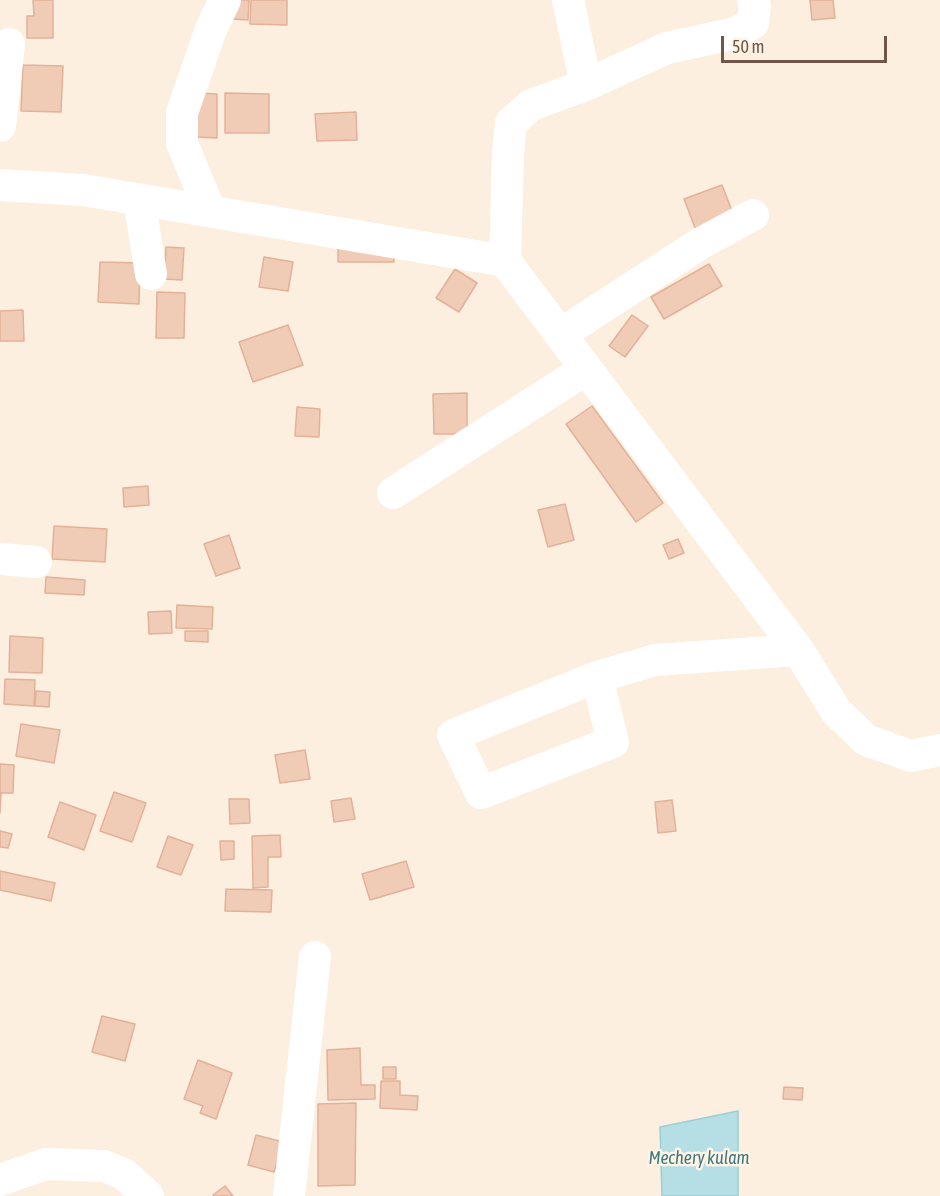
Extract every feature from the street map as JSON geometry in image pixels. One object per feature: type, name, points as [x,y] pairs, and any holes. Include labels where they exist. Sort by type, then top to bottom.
[{"type":"street","points":[[210,211],[182,143],[182,113],[211,29],[225,0]]},
{"type":"street","points":[[568,0],[586,85]]},
{"type":"street","points":[[753,0],[755,6],[753,23],[736,33],[667,48],[586,85],[531,105],[511,123],[505,261],[798,650],[837,711],[866,740],[912,756],[940,750]]},
{"type":"street","points":[[0,126],[9,44]]},
{"type":"street","points":[[0,185],[83,190],[505,261]]},
{"type":"street","points":[[139,199],[151,274]]},
{"type":"street","points":[[561,334],[701,243],[753,215]]},
{"type":"street","points":[[393,494],[586,369]]},
{"type":"street","points":[[0,559],[36,562]]},
{"type":"street","points":[[597,677],[613,742],[481,793],[453,735],[597,677],[655,660],[798,650]]},
{"type":"street","points":[[289,1196],[315,957]]},
{"type":"street","points":[[0,1180],[46,1164],[73,1163],[104,1166],[124,1174],[148,1196]]},
{"type":"water","name":"Mechery kulam","points":[[738,1111],[738,1196],[662,1196],[660,1127]]},
{"type":"building","points":[[33,0],[53,0],[53,38],[27,38],[27,16],[34,16]]},
{"type":"building","points":[[233,0],[249,0],[248,20],[232,19]]},
{"type":"building","points":[[251,0],[287,0],[287,25],[250,24]]},
{"type":"building","points":[[810,0],[833,0],[835,18],[812,20]]},
{"type":"building","points":[[23,65],[63,66],[61,112],[21,111]]},
{"type":"building","points":[[195,93],[217,94],[217,138],[195,137]]},
{"type":"building","points":[[225,93],[269,94],[269,133],[225,133]]},
{"type":"building","points":[[356,112],[357,140],[317,141],[315,114]]},
{"type":"building","points":[[722,185],[735,219],[697,233],[684,199]]},
{"type":"building","points":[[166,247],[184,248],[182,280],[164,279]]},
{"type":"building","points":[[394,247],[394,262],[338,262],[338,248]]},
{"type":"building","points":[[264,257],[293,262],[288,291],[259,287]]},
{"type":"building","points":[[100,262],[140,263],[139,304],[98,302]]},
{"type":"building","points":[[709,264],[722,286],[664,319],[651,297]]},
{"type":"building","points":[[455,269],[477,283],[459,312],[436,298]]},
{"type":"building","points":[[157,292],[185,293],[184,338],[156,338]]},
{"type":"building","points":[[23,310],[24,341],[0,341],[0,311]]},
{"type":"building","points":[[632,315],[648,326],[625,357],[609,346]]},
{"type":"building","points":[[288,325],[303,365],[253,382],[239,342]]},
{"type":"building","points":[[467,393],[467,434],[434,434],[433,394]]},
{"type":"building","points":[[592,406],[663,503],[636,522],[566,424]]},
{"type":"building","points":[[297,407],[320,409],[319,437],[295,436]]},
{"type":"building","points":[[148,486],[149,505],[124,507],[123,488]]},
{"type":"building","points":[[565,504],[574,540],[548,547],[538,510]]},
{"type":"building","points":[[54,526],[107,529],[105,562],[52,559]]},
{"type":"building","points":[[229,535],[240,568],[216,576],[204,544]]},
{"type":"building","points":[[678,539],[684,553],[669,559],[663,545]]},
{"type":"building","points":[[46,577],[85,580],[84,595],[45,593]]},
{"type":"building","points":[[177,605],[213,607],[212,629],[176,628]]},
{"type":"building","points":[[171,611],[172,633],[149,634],[148,612]]},
{"type":"building","points":[[185,631],[208,631],[208,642],[185,641]]},
{"type":"building","points":[[10,636],[43,638],[42,673],[9,672]]},
{"type":"building","points":[[5,679],[35,680],[34,706],[4,704]]},
{"type":"building","points":[[36,691],[50,692],[49,707],[35,706]]},
{"type":"building","points":[[21,724],[60,730],[54,763],[16,756]]},
{"type":"building","points":[[305,750],[310,779],[280,783],[275,755]]},
{"type":"building","points":[[0,764],[14,765],[13,793],[1,793],[0,813]]},
{"type":"building","points":[[114,792],[146,803],[132,842],[100,831]]},
{"type":"building","points":[[351,798],[355,819],[334,822],[331,801]]},
{"type":"building","points":[[229,799],[249,799],[250,823],[230,824]]},
{"type":"building","points":[[672,800],[676,831],[658,833],[655,802]]},
{"type":"building","points":[[60,802],[96,815],[84,850],[48,837]]},
{"type":"building","points":[[0,831],[12,834],[8,848],[0,847]]},
{"type":"building","points":[[280,835],[281,857],[268,857],[268,887],[253,888],[252,836]]},
{"type":"building","points":[[168,836],[193,845],[181,875],[157,867]]},
{"type":"building","points":[[220,841],[234,841],[234,859],[221,860]]},
{"type":"building","points":[[406,861],[414,887],[370,900],[362,874]]},
{"type":"building","points":[[0,871],[55,883],[51,901],[0,890]]},
{"type":"building","points":[[226,889],[272,890],[271,912],[225,911]]},
{"type":"building","points":[[102,1016],[135,1024],[125,1061],[92,1052]]},
{"type":"building","points":[[360,1048],[361,1085],[375,1085],[375,1099],[328,1100],[327,1050]]},
{"type":"building","points":[[198,1060],[232,1073],[216,1119],[200,1113],[203,1106],[184,1099]]},
{"type":"building","points":[[383,1067],[396,1067],[396,1079],[383,1079]]},
{"type":"building","points":[[381,1081],[400,1081],[400,1095],[418,1096],[417,1110],[380,1108]]},
{"type":"building","points":[[784,1087],[803,1088],[802,1100],[783,1099]]},
{"type":"building","points":[[356,1103],[355,1185],[318,1186],[318,1104]]},
{"type":"building","points":[[256,1135],[283,1142],[274,1172],[248,1165]]},
{"type":"building","points":[[225,1186],[233,1196],[213,1195]]}]
